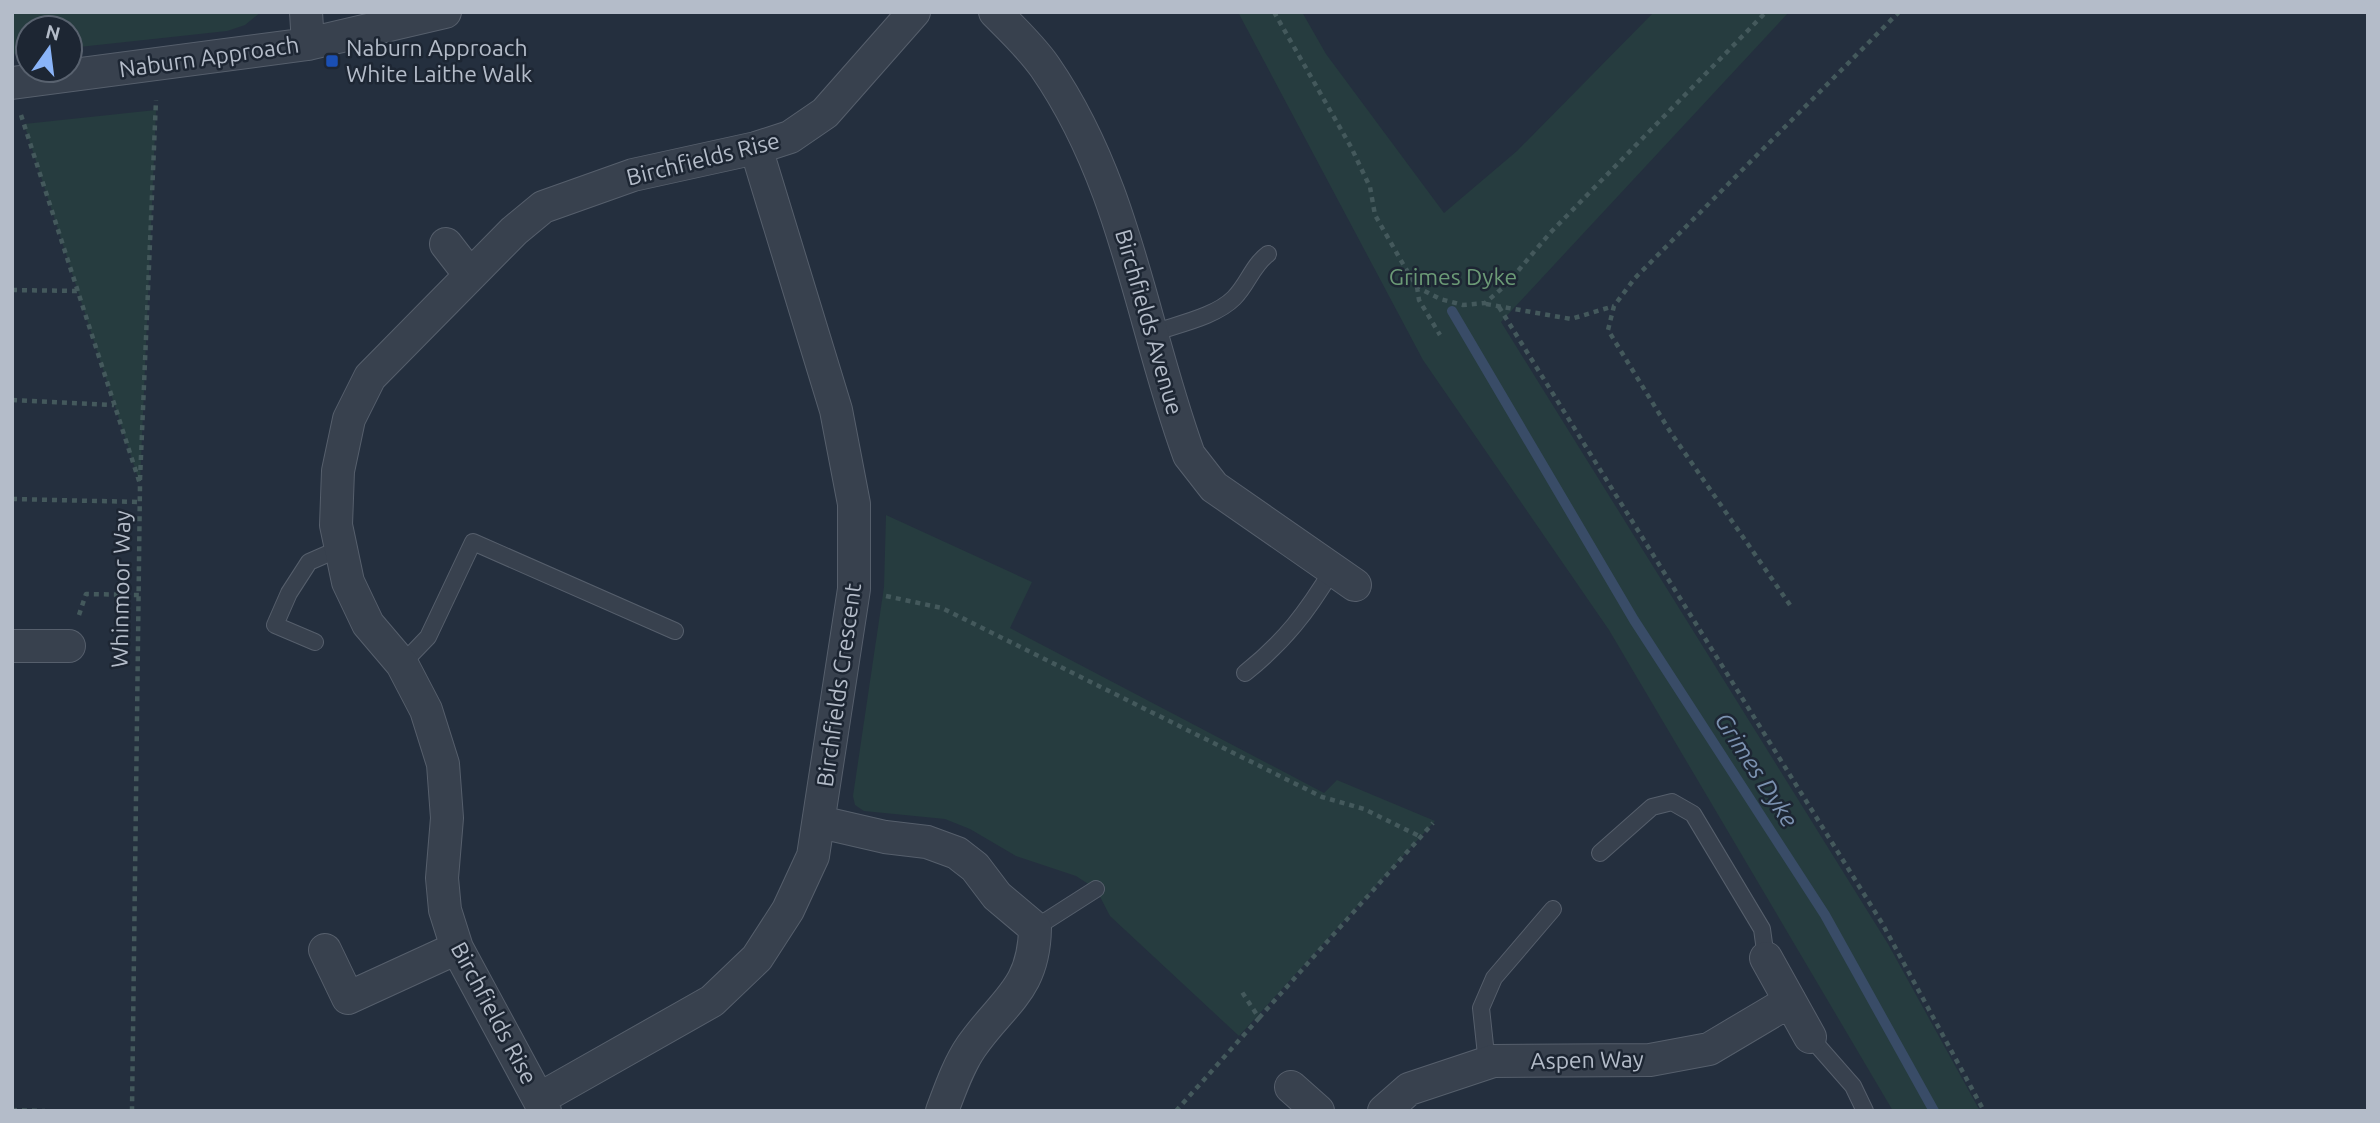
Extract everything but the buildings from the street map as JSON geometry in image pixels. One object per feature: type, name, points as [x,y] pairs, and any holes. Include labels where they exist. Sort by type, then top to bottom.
[{"type":"street","points":[[306,12],[308,44]]},
{"type":"street","name":"Naburn Approach","points":[[16,98],[157,64],[308,44],[445,12]]},
{"type":"street","name":"Birchfields Rise","points":[[542,1105],[457,948],[445,910],[443,878],[447,818],[443,764],[426,710],[402,664],[368,624],[348,582],[336,525],[338,471],[349,419],[370,377],[514,231],[543,207],[633,175],[756,148],[790,137],[825,113],[914,12]]},
{"type":"street","name":"Birchfields Avenue","points":[[995,12],[1045,66],[1088,142],[1120,218],[1189,455],[1213,487],[1344,577]]},
{"type":"street","name":"Birchfields Crescent","points":[[542,1105],[712,1001],[757,958],[788,910],[808,867],[820,822],[854,589],[853,504],[836,410],[756,148]]},
{"type":"street","points":[[446,244],[471,275]]},
{"type":"street","points":[[12,646],[69,646]]},
{"type":"street","points":[[820,822],[885,837],[927,842],[957,853],[975,867],[997,896],[1035,928],[1035,954],[1025,979],[1010,1003],[969,1049],[942,1111]]},
{"type":"street","points":[[325,950],[348,998],[457,948]]},
{"type":"street","points":[[1766,958],[1810,1037]]},
{"type":"street","name":"Aspen Way","points":[[1384,1111],[1409,1089],[1488,1064],[1650,1060],[1709,1049],[1790,1001]]},
{"type":"street","points":[[1291,1087],[1318,1111]]},
{"type":"lane","points":[[1153,333],[1222,308],[1236,296],[1256,263],[1268,254]]},
{"type":"lane","points":[[402,664],[428,637],[473,542],[675,631]]},
{"type":"lane","points":[[315,642],[275,625],[289,593],[309,562],[341,548]]},
{"type":"lane","points":[[1245,673],[1276,648],[1344,577]]},
{"type":"lane","points":[[1600,853],[1652,807],[1672,802],[1693,814],[1762,929],[1766,958]]},
{"type":"lane","points":[[1035,928],[1096,889]]},
{"type":"lane","points":[[1488,1064],[1481,1008],[1494,978],[1553,909]]},
{"type":"lane","points":[[1810,1037],[1853,1086],[1865,1111]]},
{"type":"path","points":[[1274,12],[1351,147],[1370,187],[1375,215],[1417,286],[1419,300],[1440,335]]},
{"type":"path","points":[[1485,303],[1766,12]]},
{"type":"path","points":[[1790,605],[1615,345],[1608,330],[1614,306],[1635,278],[1899,12]]},
{"type":"path","points":[[140,484],[157,64]]},
{"type":"path","name":"Whinmoor Way","points":[[16,98],[140,484],[132,1111]]},
{"type":"path","points":[[1417,286],[1440,299],[1463,305],[1485,303],[1571,319],[1614,306]]},
{"type":"path","points":[[12,290],[78,291]]},
{"type":"path","points":[[1499,307],[1882,923],[1984,1111]]},
{"type":"path","points":[[12,400],[114,405]]},
{"type":"path","points":[[12,499],[140,502]]},
{"type":"path","points":[[854,589],[942,608],[1322,797],[1364,809],[1421,837]]},
{"type":"path","points":[[69,646],[86,594],[139,594]]},
{"type":"path","points":[[1176,1111],[1433,823]]},
{"type":"path","points":[[1240,989],[1259,1018]]},
{"type":"path","points":[[12,1110],[46,1111]]},
{"type":"green space","points":[[12,12],[261,12],[245,25],[227,31],[84,46],[84,14],[14,14],[12,54]]},
{"type":"green space","name":"Grimes Dyke","points":[[1238,12],[1302,12],[1326,54],[1444,213],[1517,151],[1654,12],[1789,12],[1501,322],[1888,944],[1980,1111],[1893,1111],[1609,630],[1423,360]]},
{"type":"green space","points":[[156,110],[140,484],[24,124]]},
{"type":"green space","points":[[886,515],[1032,582],[1010,628],[1324,793],[1337,780],[1435,821],[1239,1036],[1110,916],[1096,889],[1076,876],[1016,856],[970,829],[945,819],[864,811],[855,805],[853,796],[884,587]]},
{"type":"waterway","name":"Grimes Dyke","points":[[1452,311],[1634,620],[1825,915],[1934,1111]]},
{"type":"place","name":"Naburn Approach White Laithe Walk","points":[[332,61]]}]
